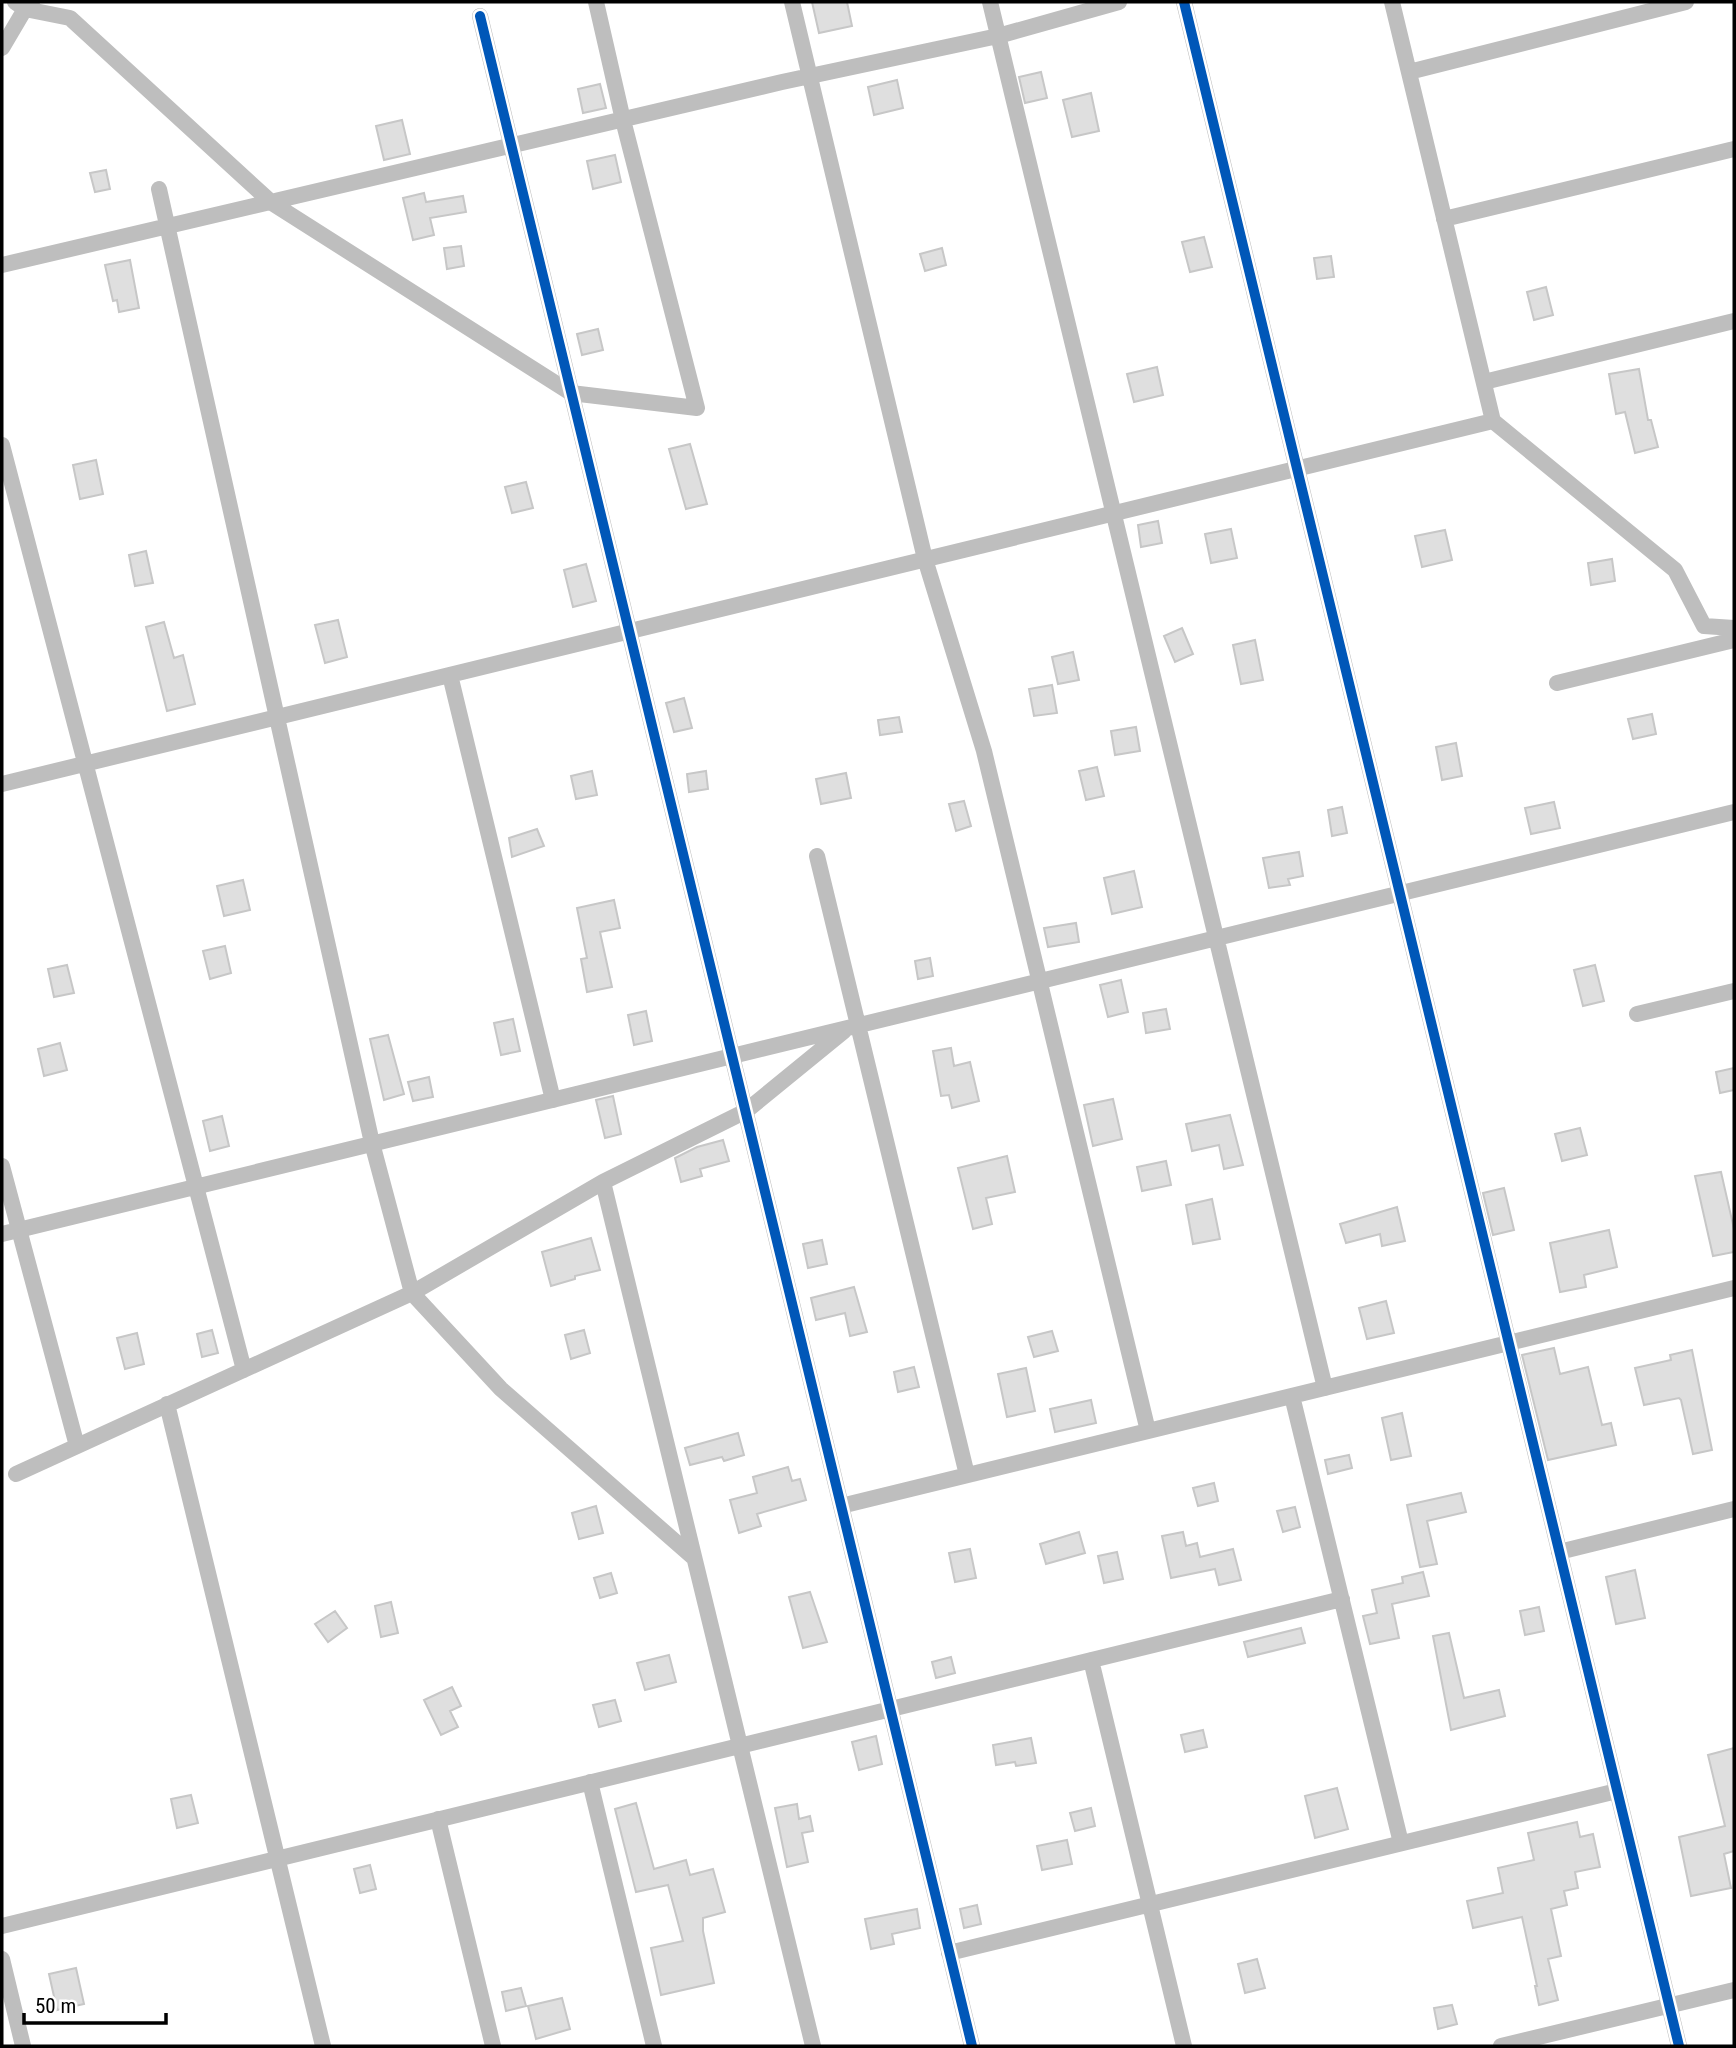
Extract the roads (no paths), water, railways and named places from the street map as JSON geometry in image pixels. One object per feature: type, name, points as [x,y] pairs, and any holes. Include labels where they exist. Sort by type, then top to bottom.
[{"type":"street","points":[[2,48],[26,4],[70,18],[272,203],[571,393],[697,408],[623,120],[597,2]]},
{"type":"street","points":[[792,2],[925,559],[984,751],[1148,1431]]},
{"type":"street","points":[[990,2],[1325,1388]]},
{"type":"street","points":[[2,265],[810,76],[998,36],[1119,2]]},
{"type":"street","points":[[1184,2],[1679,2046]]},
{"type":"street","points":[[1392,2],[1493,421],[1675,570],[1704,626],[1734,628]]},
{"type":"street","points":[[1409,72],[1685,2]]},
{"type":"street","points":[[481,16],[972,2046]]},
{"type":"street","points":[[1444,219],[1734,149]]},
{"type":"street","points":[[159,189],[372,1143],[412,1293],[501,1389],[694,1558]]},
{"type":"street","points":[[1484,382],[1734,321]]},
{"type":"street","points":[[2,784],[1493,421]]},
{"type":"street","points":[[2,445],[244,1370]]},
{"type":"street","points":[[1557,683],[1734,640]]},
{"type":"street","points":[[450,675],[553,1100]]},
{"type":"street","points":[[2,1234],[1734,812]]},
{"type":"street","points":[[817,856],[853,1026],[967,1475]]},
{"type":"street","points":[[1637,1014],[1734,991]]},
{"type":"street","points":[[16,1474],[412,1293],[603,1182],[746,1111],[853,1026]]},
{"type":"street","points":[[2,1167],[77,1446]]},
{"type":"street","points":[[603,1182],[813,2046]]},
{"type":"street","points":[[841,1506],[1734,1288]]},
{"type":"street","points":[[1292,1396],[1401,1843]]},
{"type":"street","points":[[167,1404],[323,2046]]},
{"type":"street","points":[[1559,1552],[1734,1509]]},
{"type":"street","points":[[2,1926],[1342,1599]]},
{"type":"street","points":[[1091,1660],[1184,2046]]},
{"type":"street","points":[[590,1782],[654,2046]]},
{"type":"street","points":[[950,1954],[1617,1791]]},
{"type":"street","points":[[438,1819],[493,2046]]},
{"type":"street","points":[[2,1959],[23,2046]]},
{"type":"street","points":[[1501,2046],[1734,1990]]}]
